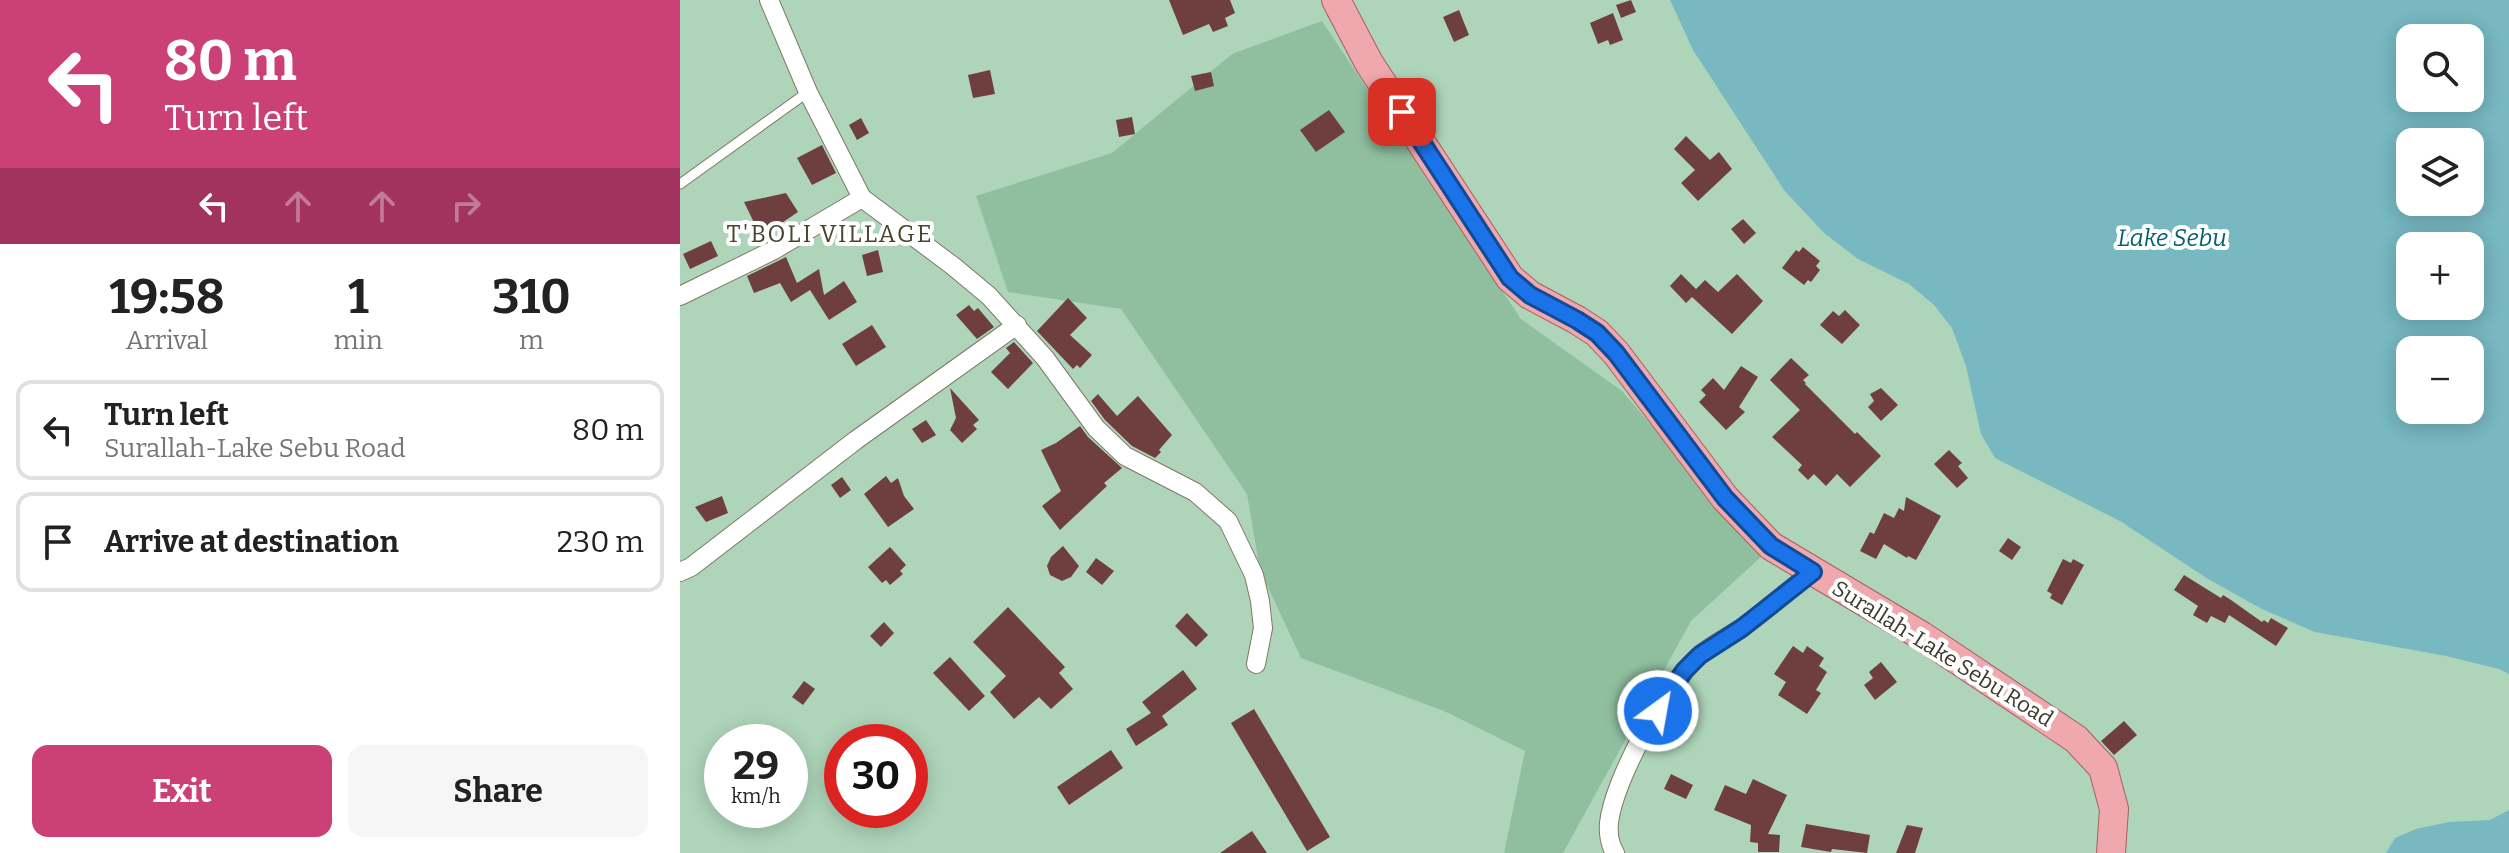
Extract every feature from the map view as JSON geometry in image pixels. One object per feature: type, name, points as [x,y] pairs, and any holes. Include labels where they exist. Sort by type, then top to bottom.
[{"type":"main road","name":"Surallah-Lake Sebu Road","points":[[1336,0],[1369,63],[1510,278],[1530,295],[1597,333],[1616,353],[1725,498],[1771,546],[1922,636],[2076,739],[2103,768],[2114,809],[2111,853]]},
{"type":"street","points":[[769,0],[808,92],[862,198],[989,296],[1045,358],[1096,428],[1125,456],[1195,492],[1228,521],[1254,575],[1260,601],[1263,628],[1256,664]]},
{"type":"street","points":[[680,296],[774,250],[862,198]]},
{"type":"street","points":[[680,572],[691,567],[856,440],[1017,325]]},
{"type":"street","points":[[1615,853],[1608,826],[1617,792],[1647,730],[1684,671],[1700,655],[1742,628],[1813,572]]},
{"type":"lane","points":[[680,184],[808,92]]},
{"type":"green space","points":[[680,0],[2509,0],[2509,853],[680,853]]},
{"type":"green space","points":[[1322,21],[1521,319],[1622,391],[1763,555],[1691,621],[1563,853],[1504,853],[1525,751],[1444,711],[1301,658],[1260,570],[1247,494],[1121,309],[1008,292],[976,196],[1112,153],[1232,54]]},
{"type":"water","name":"Lake Sebu","points":[[1670,0],[2509,0],[2509,674],[2446,656],[2315,632],[2262,609],[2208,579],[2120,521],[1995,458],[1981,434],[1966,366],[1952,328],[1934,305],[1909,284],[1858,259],[1824,233],[1784,190],[1693,50]]},
{"type":"water","points":[[2509,810],[2509,853],[2386,853],[2395,838],[2416,829],[2449,822],[2490,820]]},
{"type":"building","points":[[1169,0],[1230,0],[1235,13],[1225,18],[1228,26],[1213,32],[1209,24],[1183,35]]},
{"type":"building","points":[[1631,0],[1636,12],[1621,18],[1616,5]]},
{"type":"building","points":[[1459,10],[1469,35],[1454,42],[1443,17]]},
{"type":"building","points":[[1613,13],[1623,40],[1610,45],[1608,40],[1598,44],[1590,23]]},
{"type":"building","points":[[990,70],[995,94],[973,98],[968,75]]},
{"type":"building","points":[[1211,72],[1214,86],[1195,91],[1191,76]]},
{"type":"building","points":[[1329,110],[1345,132],[1316,152],[1300,130]]},
{"type":"building","points":[[1132,117],[1135,134],[1119,137],[1116,120]]},
{"type":"building","points":[[861,118],[869,133],[857,140],[849,125]]},
{"type":"building","points":[[1686,136],[1710,160],[1719,152],[1732,169],[1698,201],[1681,183],[1695,170],[1674,149]]},
{"type":"building","points":[[822,145],[836,173],[812,185],[797,158]]},
{"type":"building","points":[[786,193],[798,212],[761,237],[744,202]]},
{"type":"building","points":[[1743,219],[1756,233],[1744,244],[1731,229]]},
{"type":"building","points":[[711,241],[718,256],[690,269],[683,254]]},
{"type":"building","points":[[1803,247],[1820,261],[1816,266],[1820,270],[1811,282],[1808,280],[1804,285],[1782,268],[1796,250],[1799,252]]},
{"type":"building","points":[[878,250],[883,272],[867,276],[862,255]]},
{"type":"building","points":[[786,257],[797,283],[819,269],[824,295],[844,281],[857,302],[829,320],[810,290],[791,302],[780,283],[754,293],[747,276]]},
{"type":"building","points":[[1681,274],[1696,289],[1705,280],[1718,292],[1737,274],[1763,301],[1732,334],[1692,297],[1686,303],[1670,286]]},
{"type":"building","points":[[1068,298],[1087,318],[1070,335],[1092,355],[1080,368],[1077,365],[1073,369],[1037,331]]},
{"type":"building","points":[[969,305],[974,311],[978,308],[994,327],[977,339],[956,315]]},
{"type":"building","points":[[1845,310],[1860,325],[1842,344],[1820,325],[1833,311],[1839,316]]},
{"type":"building","points":[[872,325],[886,347],[856,366],[842,344]]},
{"type":"building","points":[[1014,342],[1033,363],[1008,389],[991,372],[1010,353],[1006,348]]},
{"type":"building","points":[[1791,358],[1809,375],[1803,380],[1805,384],[1881,456],[1850,487],[1837,474],[1826,486],[1814,474],[1808,480],[1798,470],[1802,465],[1772,437],[1800,410],[1770,380]]},
{"type":"building","points":[[1741,366],[1758,377],[1739,407],[1745,412],[1726,430],[1699,402],[1706,395],[1701,390],[1713,378],[1724,390]]},
{"type":"building","points":[[950,388],[979,420],[973,425],[977,429],[962,443],[950,430],[956,418]]},
{"type":"building","points":[[1881,388],[1898,405],[1881,421],[1868,407],[1874,401],[1870,394]]},
{"type":"building","points":[[1098,394],[1117,416],[1138,396],[1172,435],[1155,458],[1132,446],[1105,420],[1091,401]]},
{"type":"building","points":[[926,420],[936,435],[922,443],[912,429]]},
{"type":"building","points":[[1080,426],[1122,468],[1060,530],[1042,506],[1061,491],[1041,450]]},
{"type":"building","points":[[1949,450],[1962,463],[1958,466],[1968,478],[1957,488],[1934,464]]},
{"type":"building","points":[[886,476],[891,483],[898,478],[904,496],[914,509],[888,527],[864,494]]},
{"type":"building","points":[[842,477],[851,490],[840,498],[831,485]]},
{"type":"building","points":[[722,496],[728,513],[706,522],[695,507]]},
{"type":"building","points":[[1906,497],[1941,516],[1916,560],[1884,544],[1876,559],[1860,551],[1870,532],[1874,534],[1884,513],[1894,518],[1899,508],[1904,511]]},
{"type":"building","points":[[2008,538],[2021,547],[2012,560],[1999,551]]},
{"type":"building","points":[[1063,546],[1079,566],[1071,577],[1062,581],[1050,575],[1047,566],[1051,557]]},
{"type":"building","points":[[890,547],[906,565],[900,571],[903,574],[890,585],[886,580],[882,583],[868,567]]},
{"type":"building","points":[[1096,558],[1114,571],[1102,585],[1086,572]]},
{"type":"building","points":[[2063,559],[2071,563],[2073,559],[2084,565],[2062,605],[2050,598],[2052,594],[2047,591]]},
{"type":"building","points":[[2184,575],[2221,598],[2223,595],[2262,622],[2268,623],[2271,618],[2288,628],[2276,646],[2229,615],[2225,623],[2211,616],[2207,623],[2193,615],[2198,606],[2174,590]]},
{"type":"building","points":[[1008,607],[1065,667],[1059,673],[1073,689],[1051,709],[1039,697],[1014,719],[990,692],[1006,676],[973,642]]},
{"type":"building","points":[[1187,613],[1208,635],[1196,647],[1175,626]]},
{"type":"building","points":[[884,622],[894,633],[881,647],[870,636]]},
{"type":"building","points":[[1793,646],[1803,653],[1807,646],[1824,658],[1819,666],[1827,672],[1816,690],[1821,693],[1807,714],[1778,695],[1786,682],[1774,674]]},
{"type":"building","points":[[950,657],[985,696],[969,711],[933,673]]},
{"type":"building","points":[[1881,662],[1897,682],[1875,700],[1864,685],[1873,678],[1869,672]]},
{"type":"building","points":[[1183,670],[1197,689],[1162,716],[1168,725],[1136,746],[1126,729],[1151,713],[1142,702]]},
{"type":"building","points":[[804,681],[815,689],[803,705],[792,697]]},
{"type":"building","points":[[1254,709],[1330,837],[1307,851],[1231,723]]},
{"type":"building","points":[[2124,721],[2137,735],[2114,755],[2101,741]]},
{"type":"building","points":[[1111,750],[1123,768],[1069,805],[1057,787]]},
{"type":"building","points":[[1671,774],[1693,785],[1686,799],[1664,789]]},
{"type":"building","points":[[1753,779],[1787,795],[1768,834],[1780,835],[1779,852],[1758,852],[1758,843],[1750,842],[1751,825],[1714,810],[1725,785],[1746,794]]},
{"type":"building","points":[[1806,824],[1870,835],[1867,853],[1801,847]]},
{"type":"building","points":[[1907,825],[1923,828],[1915,853],[1896,853]]},
{"type":"building","points":[[1252,831],[1267,853],[1220,853]]},
{"type":"district","name":"T'BOLI VILLAGE","points":[[830,234]]},
{"type":"route","points":[[1402,112],[1510,278],[1530,295],[1597,333],[1616,353],[1725,498],[1771,546],[1813,572],[1742,628],[1700,655],[1684,671],[1658,711]]}]
